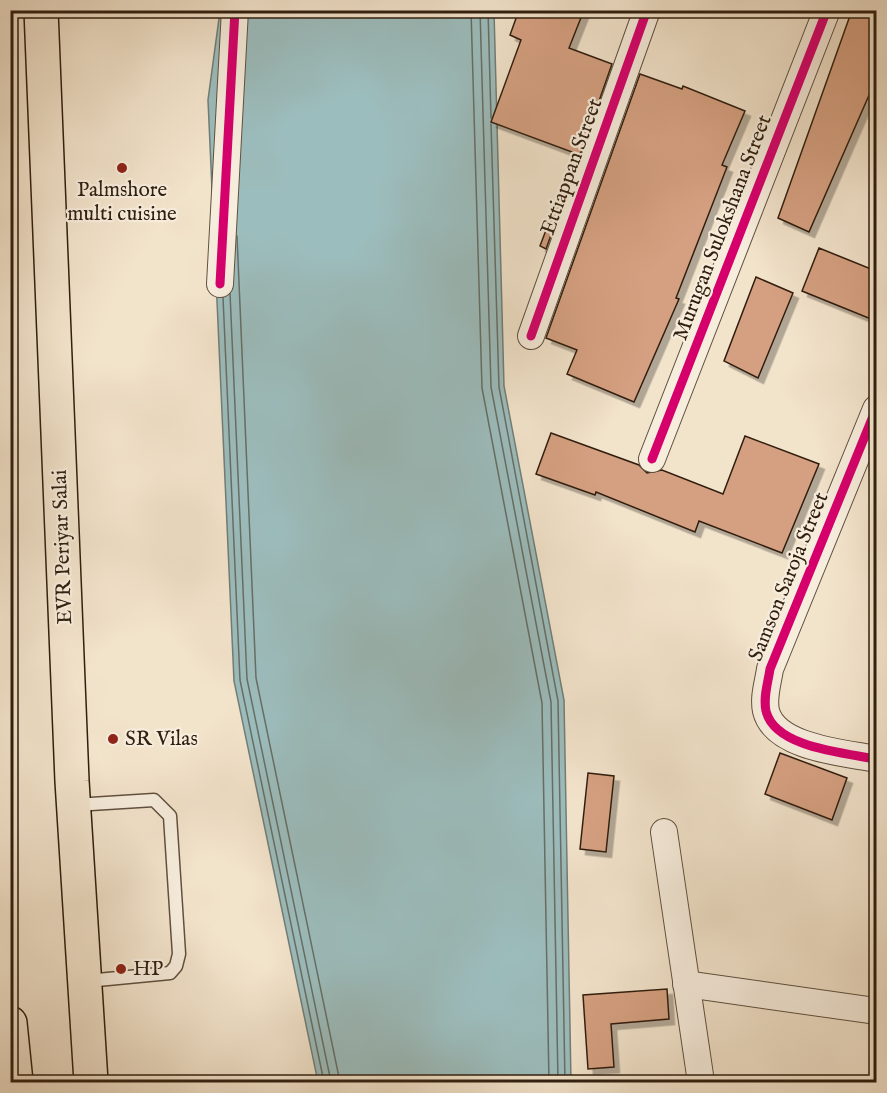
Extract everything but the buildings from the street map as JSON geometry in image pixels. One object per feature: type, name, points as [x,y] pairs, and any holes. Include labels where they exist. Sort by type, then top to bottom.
[{"type":"main road","name":"EVR Periyar Salai","points":[[41,10],[73,805],[91,1083]]},
{"type":"main road","points":[[10,1023],[16,1083]]},
{"type":"street","points":[[220,284],[236,10]]},
{"type":"street","name":"Ettiappan Street","points":[[531,336],[647,10]]},
{"type":"street","name":"Murugan Sulokshana Street","points":[[652,459],[827,10]]},
{"type":"street","name":"Samson Saroja Street","points":[[876,409],[770,669],[765,698],[767,713],[776,727],[787,736],[813,747],[876,759]]},
{"type":"street","points":[[664,832],[701,1083]]},
{"type":"street","points":[[686,984],[876,1011]]},
{"type":"lane","points":[[73,805],[154,800],[170,816],[172,839],[179,954],[176,966],[170,973],[84,981]]},
{"type":"water","points":[[220,11],[494,11],[504,386],[564,700],[571,1082],[318,1082],[234,681],[208,100]]},
{"type":"cycle path","points":[[220,284],[235,10]]},
{"type":"cycle path","points":[[531,336],[647,10]]},
{"type":"cycle path","points":[[652,459],[827,10]]},
{"type":"cycle path","points":[[876,409],[770,669],[765,700],[766,711],[772,723],[797,741],[830,751],[876,759]]},
{"type":"place","name":"Palmshore multi cuisine","points":[[122,168]]},
{"type":"place","name":"SR Vilas","points":[[113,739]]},
{"type":"place","name":"HP","points":[[121,969]]}]
